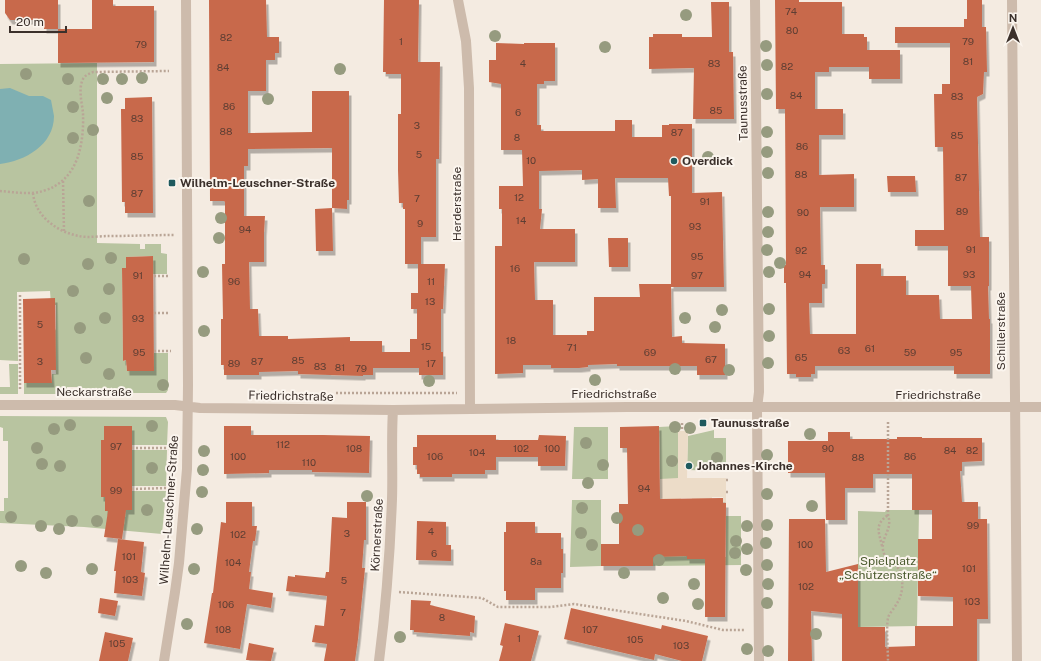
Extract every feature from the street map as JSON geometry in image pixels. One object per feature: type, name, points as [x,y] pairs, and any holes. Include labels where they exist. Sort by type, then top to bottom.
[{"type":"street","name":"Wilhelm-Leuschner-Straße","points":[[164,661],[176,592],[187,469],[188,235],[186,0]]},
{"type":"street","name":"Herderstraße","points":[[458,0],[466,41],[469,88],[470,408]]},
{"type":"street","name":"Taunusstraße","points":[[755,0],[759,392],[759,661]]},
{"type":"street","name":"Schillerstraße","points":[[1012,0],[1017,661]]},
{"type":"street","name":"Neckarstraße","points":[[0,405],[176,405],[188,407]]},
{"type":"street","name":"Friedrichstraße","points":[[188,407],[392,410],[470,408],[1041,407]]},
{"type":"street","name":"Körnerstraße","points":[[379,661],[390,547],[392,498],[392,410]]},
{"type":"path","points":[[0,191],[33,193],[42,192],[63,180],[73,169],[80,145],[82,85],[86,76],[93,72],[169,71]]},
{"type":"path","points":[[63,180],[64,232]]},
{"type":"path","points":[[33,193],[34,202],[38,210],[45,218],[64,232],[81,236],[188,235]]},
{"type":"path","points":[[154,276],[170,276]]},
{"type":"path","points":[[20,295],[20,396]]},
{"type":"path","points":[[154,313],[170,313]]},
{"type":"path","points":[[154,351],[171,351]]},
{"type":"path","points":[[882,549],[890,527],[888,515],[888,422]]},
{"type":"path","points":[[682,423],[682,431]]},
{"type":"path","points":[[132,448],[170,448]]},
{"type":"path","points":[[132,489],[168,488]]},
{"type":"path","points":[[888,515],[880,522],[878,526],[882,549],[884,555],[895,563],[901,573],[903,590],[901,599],[888,618],[888,661]]},
{"type":"path","points":[[395,592],[482,598],[498,607],[574,604],[686,621],[723,630],[744,630]]},
{"type":"green space","points":[[97,63],[97,243],[140,244],[140,249],[145,249],[145,244],[161,244],[161,253],[167,254],[167,274],[153,274],[153,256],[126,257],[126,268],[122,268],[123,361],[126,360],[127,371],[154,371],[154,353],[168,353],[168,390],[166,393],[79,393],[78,387],[67,387],[67,394],[24,394],[24,383],[52,383],[52,374],[56,374],[53,334],[56,329],[56,305],[51,305],[50,291],[17,292],[18,361],[0,360],[0,64]]},
{"type":"green space","points":[[9,364],[18,364],[18,394],[0,394],[0,387],[10,387]]},
{"type":"green space","points":[[0,416],[166,417],[168,422],[167,445],[132,445],[132,426],[104,426],[104,440],[101,440],[101,456],[104,456],[104,480],[101,480],[101,497],[105,497],[105,510],[132,510],[132,491],[166,491],[162,534],[84,527],[0,523],[0,511],[4,511],[4,498],[8,498],[8,441],[3,441],[3,428],[0,427]]},
{"type":"green space","points":[[678,426],[678,479],[660,479],[659,427]]},
{"type":"green space","points":[[574,427],[608,427],[608,479],[572,479]]},
{"type":"green space","points":[[714,430],[714,438],[726,438],[726,471],[687,470],[688,436]]},
{"type":"green space","points":[[132,450],[167,450],[166,486],[132,486]]},
{"type":"green space","points":[[572,500],[601,500],[601,566],[570,567]]},
{"type":"green space","name":"Spielplatz „Schützenstraße“","points":[[886,510],[919,510],[917,626],[858,627],[858,511],[885,512]]},
{"type":"green space","points":[[726,516],[741,516],[741,565],[653,566],[653,545],[687,556],[687,559],[711,559],[711,557],[726,557]]},
{"type":"shaded area","points":[[678,431],[688,431],[687,478],[726,478],[726,503],[723,503],[723,497],[712,497],[712,503],[692,503],[692,498],[681,498],[681,504],[660,504],[660,479],[678,478]]},
{"type":"water","points":[[10,88],[29,96],[43,96],[51,100],[54,116],[53,126],[44,143],[36,150],[19,159],[0,164],[0,89]]},
{"type":"building","points":[[5,0],[58,0],[58,29],[44,29],[44,20],[10,20],[5,13]]},
{"type":"building","points":[[92,0],[113,0],[113,6],[154,6],[154,62],[58,63],[58,29],[92,29]]},
{"type":"building","points":[[209,0],[266,0],[267,37],[279,37],[279,53],[275,53],[275,60],[266,60],[266,91],[248,91],[248,133],[312,132],[312,91],[349,91],[349,200],[347,200],[347,209],[332,208],[332,148],[248,149],[248,166],[244,166],[244,216],[265,216],[264,262],[249,262],[250,309],[258,309],[259,336],[288,336],[288,339],[350,337],[350,341],[382,341],[382,352],[410,352],[410,339],[417,339],[417,309],[411,309],[411,293],[418,293],[418,264],[405,264],[405,209],[403,209],[403,203],[399,203],[398,170],[398,114],[401,114],[401,74],[386,74],[386,72],[383,72],[384,0],[419,0],[418,62],[440,62],[439,159],[436,159],[436,237],[421,237],[421,264],[445,264],[443,309],[441,309],[441,352],[443,352],[443,375],[419,375],[419,368],[373,368],[373,375],[363,376],[298,374],[298,371],[259,372],[259,375],[224,375],[224,365],[221,365],[221,319],[223,319],[222,264],[225,264],[225,202],[210,201]]},
{"type":"building","points":[[775,0],[799,0],[799,2],[842,2],[842,34],[864,34],[864,37],[867,37],[867,50],[900,50],[900,79],[869,79],[869,67],[829,67],[829,72],[815,72],[815,109],[843,109],[843,135],[819,135],[819,175],[854,174],[854,207],[820,207],[821,265],[825,265],[825,284],[822,284],[822,303],[809,303],[810,334],[856,334],[856,264],[881,264],[881,276],[906,276],[906,295],[939,295],[940,319],[972,319],[971,286],[948,286],[948,246],[915,246],[915,230],[944,230],[943,147],[935,147],[934,94],[942,94],[942,84],[950,84],[950,43],[895,43],[895,27],[964,27],[964,19],[967,19],[967,0],[982,0],[982,27],[986,27],[987,72],[984,72],[983,94],[977,97],[980,237],[989,237],[988,286],[990,319],[990,374],[954,374],[954,366],[815,366],[815,374],[811,374],[811,377],[796,377],[796,374],[787,374],[786,283],[784,283],[784,265],[786,265],[785,109],[776,109]]},
{"type":"building","points":[[711,2],[729,2],[729,52],[733,52],[734,119],[693,119],[694,68],[649,69],[649,37],[653,37],[653,34],[682,34],[682,37],[712,37]]},
{"type":"building","points":[[496,43],[555,43],[555,81],[544,81],[544,84],[537,84],[537,125],[541,125],[541,131],[615,131],[615,120],[632,120],[632,137],[662,137],[662,125],[692,124],[692,193],[722,192],[724,287],[671,287],[672,337],[682,336],[682,343],[725,344],[725,375],[697,375],[697,366],[617,366],[617,364],[588,365],[588,367],[579,368],[551,368],[551,365],[523,365],[523,373],[495,374],[495,246],[502,246],[502,209],[499,209],[499,186],[523,186],[522,150],[501,150],[501,84],[489,82],[489,60],[496,60]],"holes":[[[582,170],[582,180],[598,179],[598,208],[616,208],[615,178],[668,178],[669,196],[671,196],[671,284],[639,284],[640,297],[594,297],[594,331],[587,331],[587,335],[553,335],[553,300],[535,300],[534,262],[575,262],[575,229],[540,229],[542,209],[539,209],[539,171]]]},
{"type":"building","points":[[152,97],[153,213],[125,213],[125,202],[122,202],[121,109],[125,109],[125,98]]},
{"type":"building","points":[[887,176],[915,176],[916,192],[888,192]]},
{"type":"building","points":[[332,208],[333,251],[316,251],[315,209]]},
{"type":"building","points":[[608,238],[628,238],[628,267],[609,267]]},
{"type":"building","points":[[153,256],[154,371],[127,371],[126,360],[123,361],[122,268],[126,268],[126,257]]},
{"type":"building","points":[[55,298],[56,370],[51,370],[52,383],[24,383],[23,299]]},
{"type":"building","points":[[104,426],[132,426],[132,510],[126,510],[122,539],[104,537],[108,511],[105,511],[105,497],[101,497],[101,440],[104,440]]},
{"type":"building","points":[[224,426],[251,426],[251,435],[370,436],[369,473],[312,472],[312,470],[269,470],[269,473],[224,474]]},
{"type":"building","points":[[659,426],[660,499],[723,498],[723,503],[726,503],[725,617],[705,617],[705,559],[687,559],[687,556],[653,557],[653,566],[601,566],[601,544],[619,544],[619,504],[628,504],[627,448],[620,448],[620,427]]},
{"type":"building","points":[[828,432],[850,432],[850,439],[897,439],[897,437],[982,438],[982,461],[962,462],[962,471],[960,471],[962,502],[978,502],[978,519],[987,519],[988,619],[977,619],[977,661],[842,661],[842,614],[811,611],[812,661],[788,661],[789,519],[825,519],[826,572],[858,564],[858,627],[885,627],[885,647],[915,646],[915,626],[953,626],[953,597],[918,596],[918,539],[932,539],[932,510],[912,510],[912,474],[873,474],[873,488],[845,488],[845,520],[826,520],[825,473],[788,473],[788,441],[828,441]]},
{"type":"building","points":[[417,435],[496,435],[496,440],[538,440],[539,435],[566,436],[565,466],[538,466],[538,457],[496,457],[496,470],[485,470],[485,474],[452,474],[452,477],[420,477],[420,474],[417,474],[417,465],[413,465],[413,447],[417,447]]},
{"type":"building","points":[[226,502],[252,502],[252,526],[257,526],[255,541],[253,541],[249,572],[251,572],[249,589],[273,593],[271,608],[247,604],[240,649],[204,643],[213,593],[221,522],[226,523]]},
{"type":"building","points":[[347,502],[366,502],[366,540],[364,540],[362,568],[365,568],[355,661],[324,661],[327,644],[312,642],[315,625],[324,626],[327,596],[286,591],[288,576],[295,577],[295,575],[325,578],[326,572],[329,572],[332,517],[347,518]]},
{"type":"building","points":[[417,521],[446,522],[446,545],[451,545],[451,561],[416,560]]},
{"type":"building","points":[[506,522],[535,522],[535,533],[561,533],[563,573],[561,573],[561,588],[535,588],[535,600],[506,600],[506,591],[504,591],[504,532],[506,532]]},
{"type":"building","points":[[118,539],[144,542],[141,572],[145,573],[142,596],[114,593],[116,571],[114,571]]},
{"type":"building","points":[[100,598],[118,601],[115,616],[98,613]]},
{"type":"building","points":[[411,600],[431,601],[430,605],[475,616],[474,633],[470,632],[470,636],[414,632],[414,630],[410,630]]},
{"type":"building","points":[[571,608],[661,629],[662,625],[708,636],[702,661],[682,661],[655,654],[654,660],[564,639]]},
{"type":"building","points":[[505,623],[539,631],[531,661],[499,661],[503,646],[500,645]]},
{"type":"building","points":[[105,632],[133,638],[128,661],[99,661]]},
{"type":"building","points":[[249,643],[274,648],[271,661],[246,660]]},
{"type":"place","name":"Overdick","points":[[674,161]]},
{"type":"place","name":"Wilhelm-Leuschner-Straße","points":[[172,183]]},
{"type":"place","name":"Taunusstraße","points":[[703,423]]},
{"type":"place","name":"Johannes-Kirche","points":[[689,466]]}]
